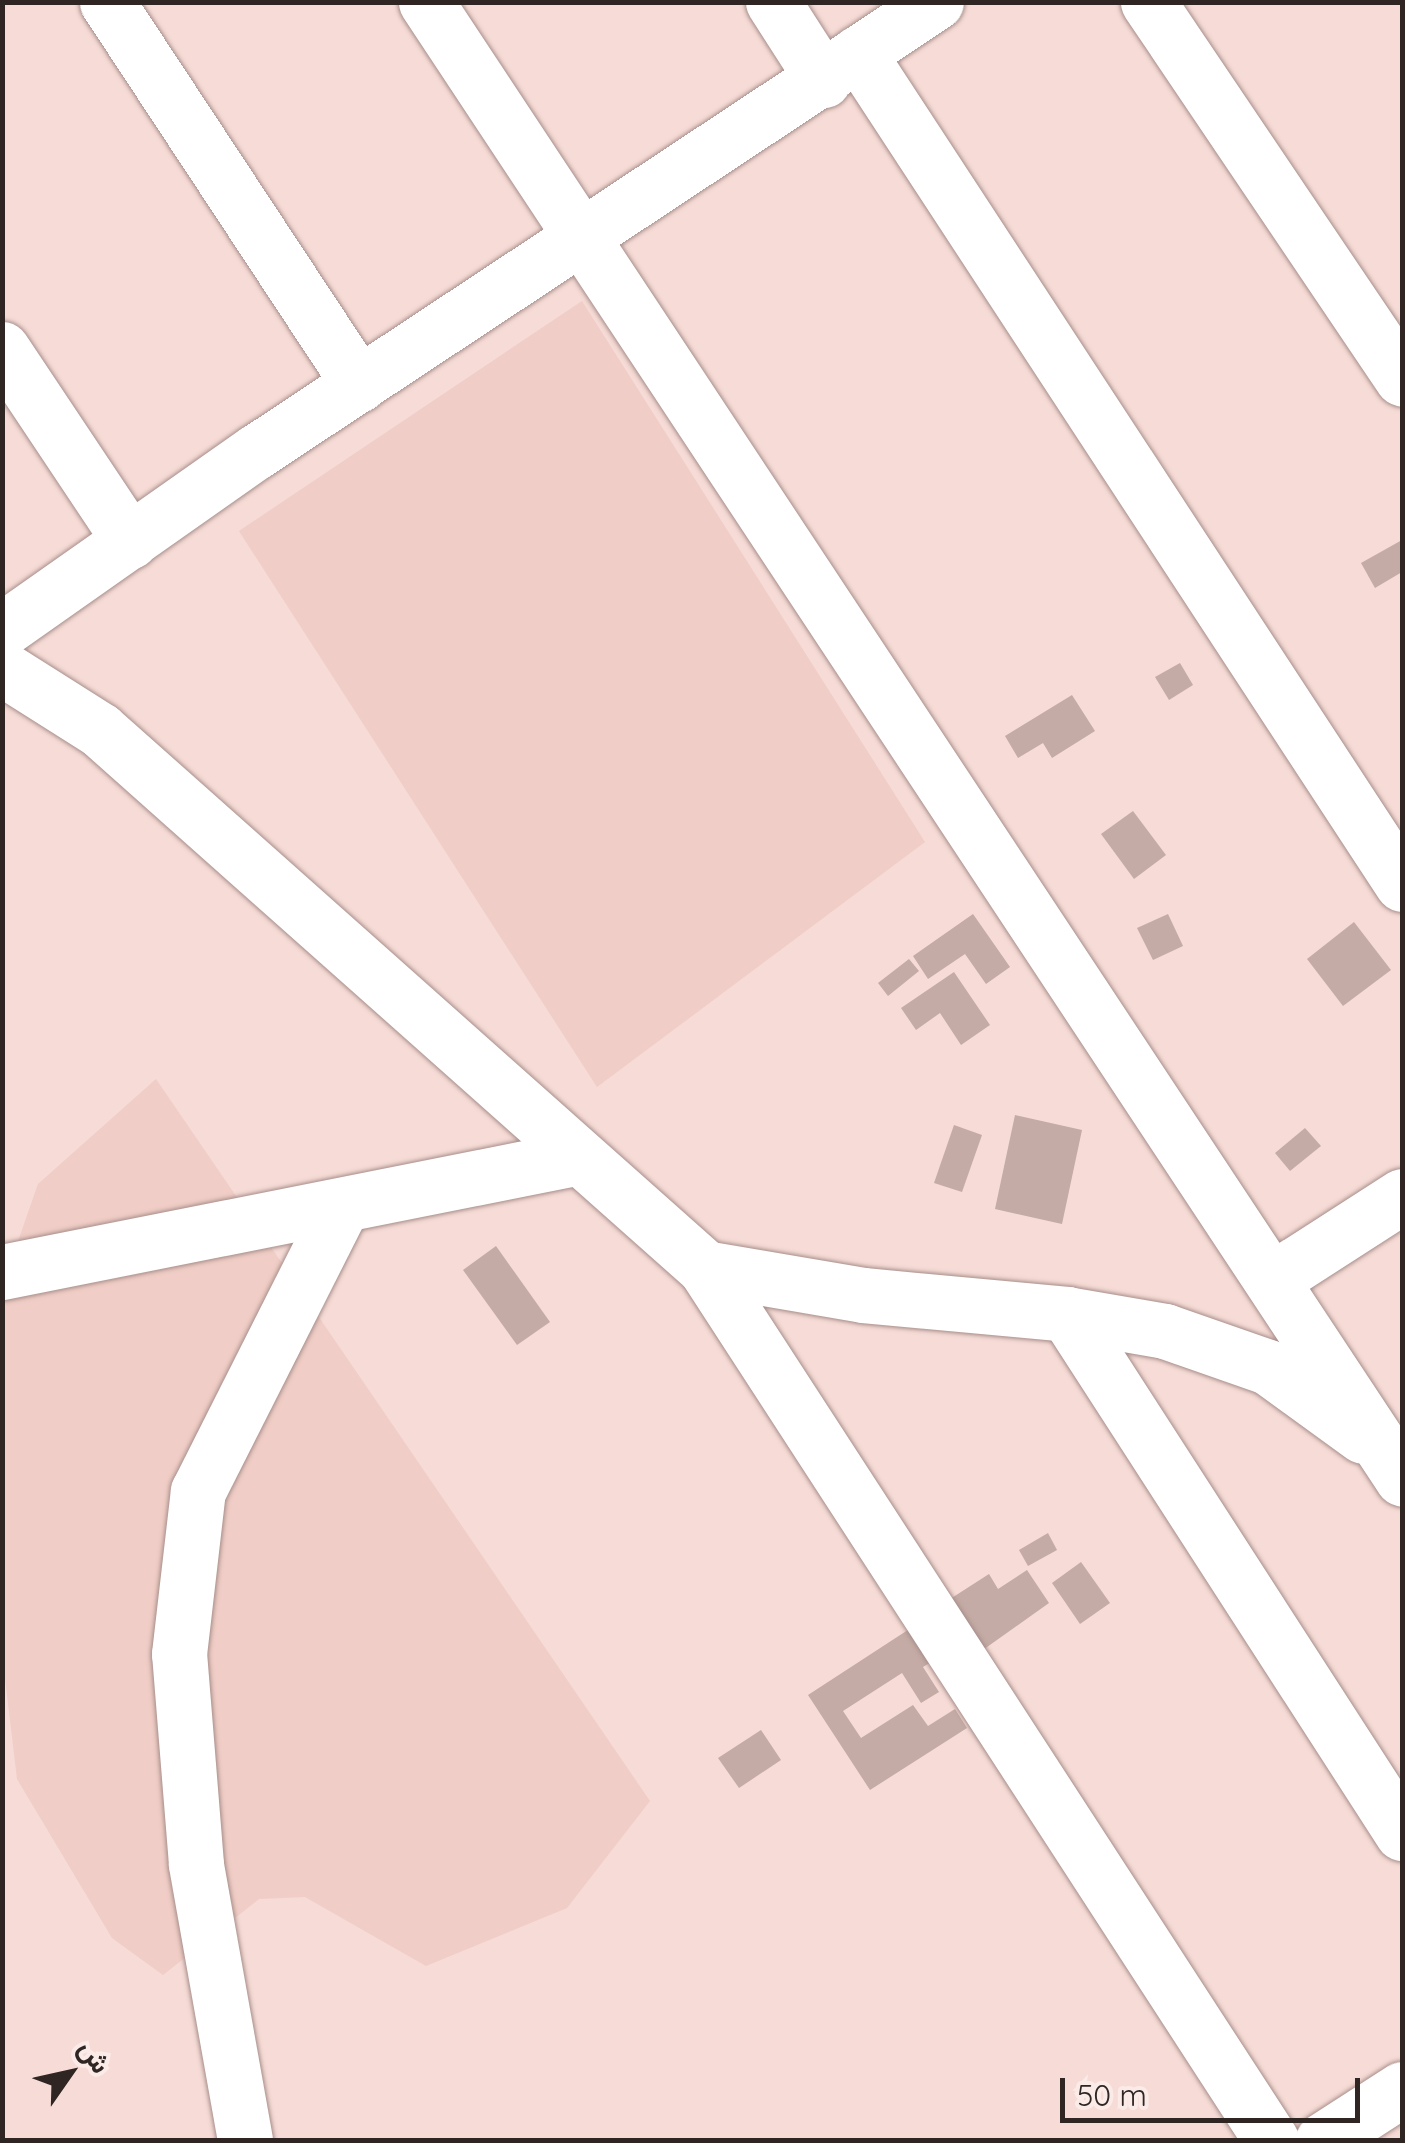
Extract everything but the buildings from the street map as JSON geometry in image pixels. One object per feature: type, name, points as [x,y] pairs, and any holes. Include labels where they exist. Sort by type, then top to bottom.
[{"type":"street","points":[[107,2],[359,384]]},
{"type":"street","points":[[426,2],[1276,1278],[1394,1465]]},
{"type":"street","points":[[773,2],[841,66],[1402,884]]},
{"type":"street","points":[[2,630],[359,384],[584,239],[936,2]]},
{"type":"street","points":[[1148,2],[1402,378]]},
{"type":"street","points":[[2,349],[130,541]]},
{"type":"street","points":[[2,668],[100,730],[575,1158],[705,1268],[1271,2140]]},
{"type":"street","points":[[18,1260],[342,1206],[575,1158]]},
{"type":"street","points":[[1276,1278],[1402,1196]]},
{"type":"street","points":[[245,2140],[196,1864],[180,1654],[198,1491],[342,1206]]},
{"type":"street","points":[[705,1268],[863,1295],[1067,1314],[1165,1331],[1268,1367],[1394,1465]]},
{"type":"street","points":[[1067,1314],[1402,1833]]},
{"type":"street","points":[[1323,2140],[1402,2089]]},
{"type":"shaded area","points":[[582,301],[925,842],[597,1087],[239,531]]},
{"type":"shaded area","points":[[156,1079],[650,1801],[567,1908],[426,1966],[305,1897],[259,1899],[163,1975],[112,1938],[17,1779],[2,1653],[2,1287],[38,1184]]}]
